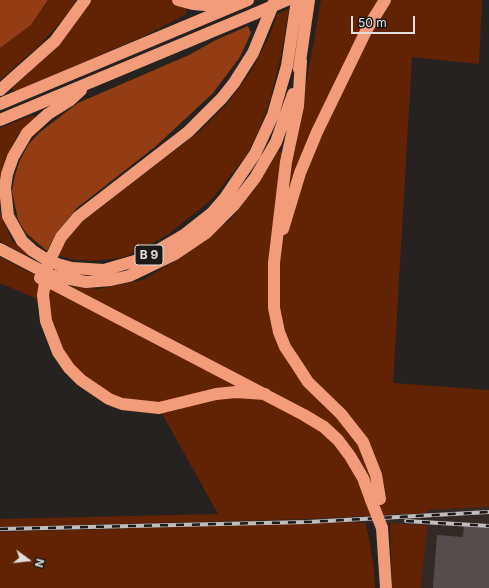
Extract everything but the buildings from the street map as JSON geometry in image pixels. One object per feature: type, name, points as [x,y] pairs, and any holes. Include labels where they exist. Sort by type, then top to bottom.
[{"type":"highway","points":[[0,90],[55,41],[85,0]]},
{"type":"highway","points":[[178,0],[199,5],[224,2],[244,2]]},
{"type":"highway","name":"B 9","points":[[287,0],[88,84],[69,101],[48,114],[28,133],[13,157],[7,174],[5,188],[8,216],[22,241],[44,258],[55,275],[77,269],[104,270],[145,258],[184,235],[212,213],[225,198],[255,154],[273,115],[287,66],[297,0]]},
{"type":"highway","points":[[310,0],[301,62],[298,106],[286,162],[274,263],[274,308],[279,332],[285,347],[308,382],[341,414],[363,442],[371,458],[376,499],[382,528],[386,588]]},
{"type":"highway","points":[[274,263],[300,173],[317,132],[367,29],[386,0]]},
{"type":"highway","points":[[0,104],[244,2]]},
{"type":"highway","points":[[265,394],[236,392],[216,394],[159,408],[122,404],[108,399],[81,380],[69,368],[58,352],[46,321],[43,295],[52,253],[64,232],[94,203],[188,132],[222,98],[234,83],[253,53],[273,3]]},
{"type":"highway","points":[[0,249],[16,257],[41,274],[55,275],[86,282],[111,280],[129,276],[175,254],[206,233],[245,192],[266,160],[280,132],[290,105],[301,62]]},
{"type":"highway","points":[[0,120],[88,84]]},
{"type":"highway","points":[[55,275],[265,394],[304,414],[324,427],[338,440],[350,456],[376,499]]},
{"type":"shaded area","points":[[0,0],[48,0],[31,25],[0,48]]},
{"type":"shaded area","points":[[49,0],[76,0],[69,12],[42,43],[0,80],[0,48],[31,25]]},
{"type":"shaded area","points":[[91,0],[185,0],[187,14],[144,36],[14,92],[12,88],[58,45]]},
{"type":"shaded area","points":[[321,0],[482,0],[479,64],[412,57],[393,383],[489,390],[489,507],[428,510],[427,513],[308,519],[0,527],[0,519],[218,514],[159,408],[99,394],[53,342],[35,298],[0,283],[0,257],[29,272],[69,286],[98,289],[143,280],[187,254],[231,219],[257,186],[278,151],[294,153]]},
{"type":"shaded area","points":[[289,9],[280,60],[270,100],[260,128],[246,156],[211,200],[170,233],[139,251],[120,258],[91,261],[70,259],[58,255],[67,239],[80,223],[199,132],[228,103],[253,68],[271,33],[277,14]]},
{"type":"shaded area","points":[[248,26],[251,33],[240,57],[213,93],[156,146],[77,208],[56,233],[47,251],[26,233],[18,220],[12,191],[20,160],[28,145],[40,132],[78,103],[189,55],[216,40]]},
{"type":"shaded area","points":[[33,115],[35,118],[18,134],[6,158],[0,180],[0,128]]},
{"type":"shaded area","points":[[0,211],[12,241],[29,254],[28,257],[0,241]]},
{"type":"shaded area","points":[[489,507],[489,588],[421,588],[426,525],[348,522],[0,532],[0,527],[308,519],[427,513],[428,510]]},
{"type":"shaded area","points":[[348,522],[366,523],[374,569],[375,588],[0,588],[0,532]]},
{"type":"shaded area","points":[[390,523],[427,525],[421,588],[392,588]]},
{"type":"railway","points":[[0,529],[308,522],[489,512]]},
{"type":"railway","points":[[406,521],[489,526]]}]
